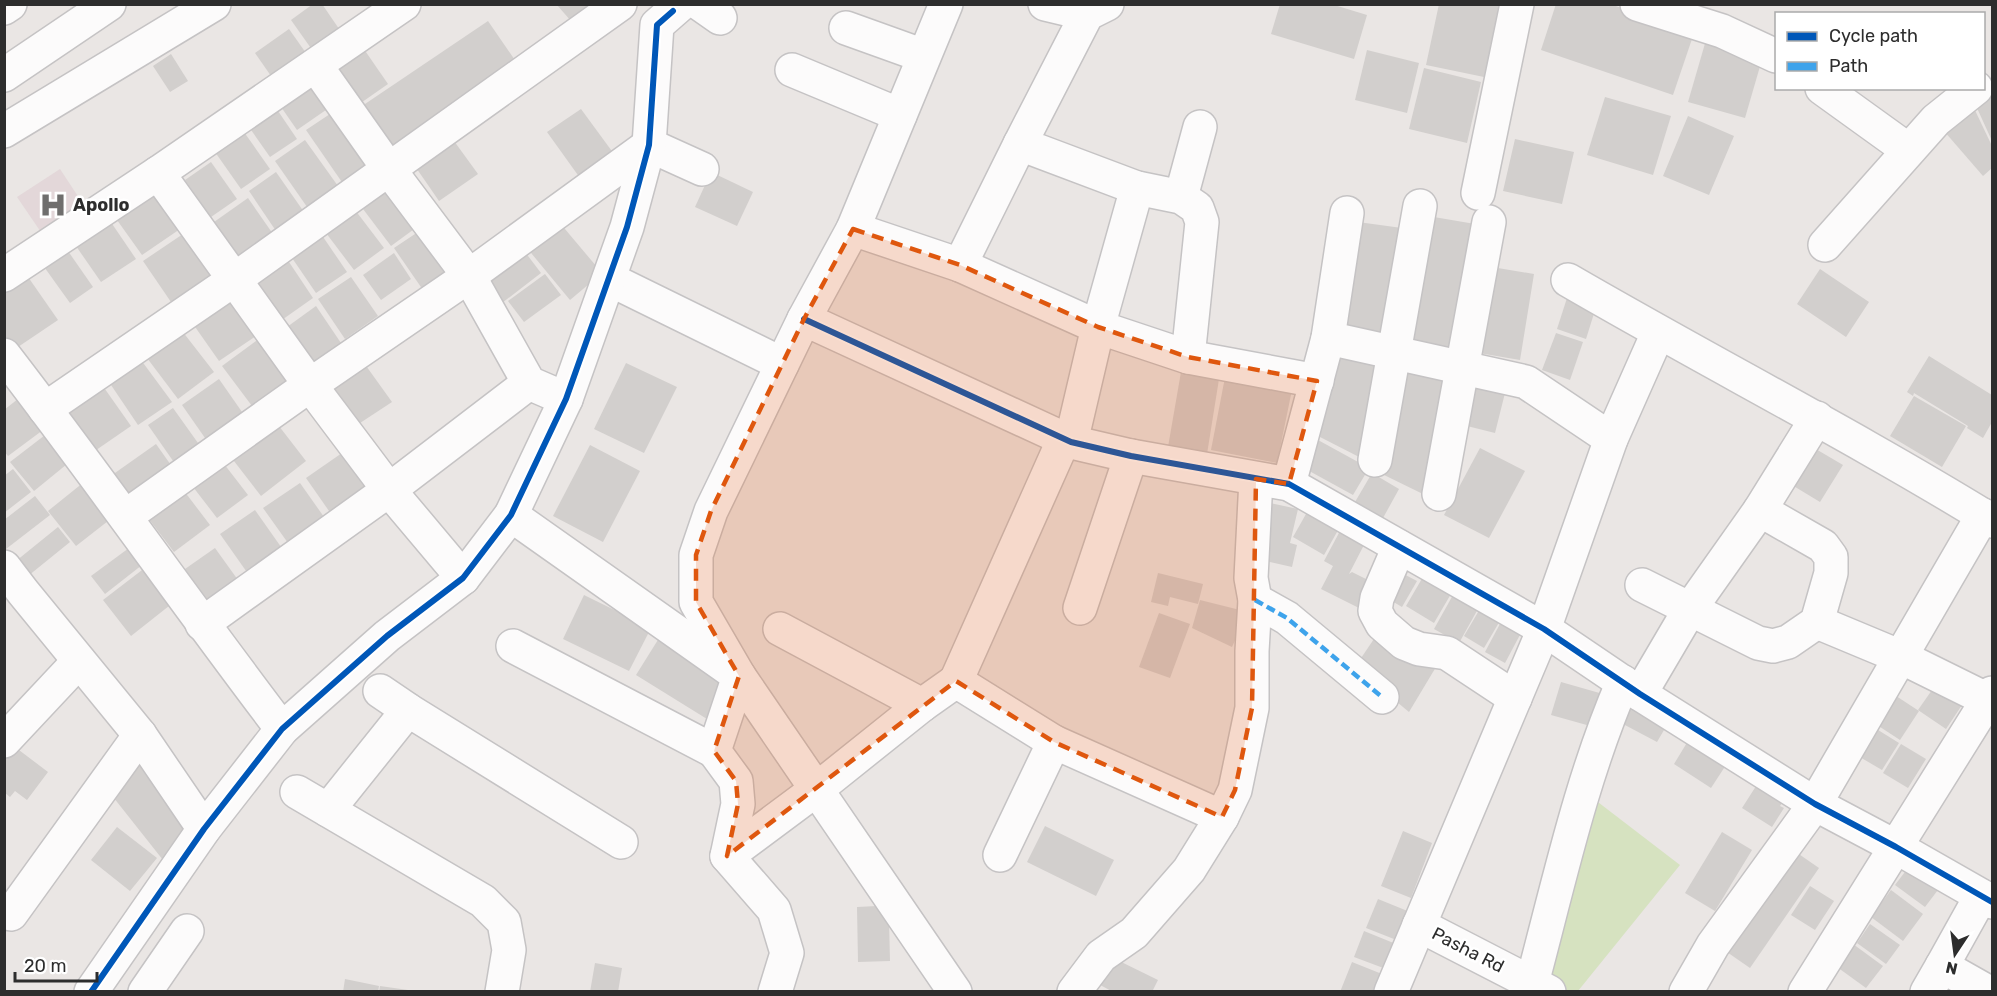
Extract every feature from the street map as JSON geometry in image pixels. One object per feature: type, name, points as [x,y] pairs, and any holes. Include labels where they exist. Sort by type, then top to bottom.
[{"type":"street","points":[[4,8],[10,4]]},
{"type":"street","points":[[4,75],[109,4]]},
{"type":"street","points":[[4,131],[214,4]]},
{"type":"street","points":[[4,274],[159,173],[404,4]]},
{"type":"street","points":[[45,409],[235,279],[621,4],[686,13],[627,226],[609,279],[566,399],[511,515],[463,578],[362,657],[282,729],[204,829],[92,992]]},
{"type":"street","points":[[946,4],[853,229],[804,319],[711,511],[696,555],[696,602],[739,676],[955,992]]},
{"type":"street","points":[[960,265],[1020,144],[1097,9],[1045,4]]},
{"type":"street","points":[[1439,494],[1463,368],[1484,208],[1517,4]]},
{"type":"street","points":[[1637,4],[1722,31],[1775,56]]},
{"type":"street","points":[[846,28],[924,56]]},
{"type":"street","points":[[316,66],[388,168],[470,276],[529,383],[566,399]]},
{"type":"street","points":[[792,70],[900,114]]},
{"type":"street","points":[[1825,90],[1908,150]]},
{"type":"street","points":[[1825,244],[1936,120],[1974,90]]},
{"type":"street","points":[[1181,197],[1200,127]]},
{"type":"street","points":[[1020,144],[1137,188],[1181,197],[1197,208],[1202,222],[1188,357]]},
{"type":"street","points":[[648,145],[702,169]]},
{"type":"street","points":[[126,516],[310,385],[470,276],[648,145]]},
{"type":"street","points":[[159,173],[310,385],[389,490],[463,578]]},
{"type":"street","points":[[727,856],[956,681],[1067,441],[1137,188]]},
{"type":"street","points":[[1375,460],[1420,206]]},
{"type":"street","points":[[1289,484],[1328,338],[1347,213]]},
{"type":"street","points":[[853,229],[960,265],[1098,327],[1188,357],[1317,381]]},
{"type":"street","points":[[609,279],[782,363]]},
{"type":"street","points":[[1568,280],[1658,333],[1818,418],[1988,518],[1901,657],[1815,804],[1713,945],[1686,992]]},
{"type":"street","points":[[804,319],[1067,441],[1131,456],[1289,484],[1544,630],[1631,688],[1815,804],[1987,899],[1935,979],[1988,992]]},
{"type":"street","points":[[1391,992],[1544,630],[1611,439],[1658,333]]},
{"type":"street","points":[[1328,338],[1526,382],[1611,439]]},
{"type":"street","points":[[4,356],[126,516],[202,624],[282,729]]},
{"type":"street","points":[[202,624],[389,490],[529,383]]},
{"type":"street","points":[[1537,989],[1587,777],[1604,726],[1760,510],[1818,418]]},
{"type":"street","points":[[1080,608],[1131,456]]},
{"type":"street","points":[[1074,992],[1101,956],[1134,933],[1188,870],[1222,817],[1235,789],[1252,708],[1255,600],[1251,578],[1256,479]]},
{"type":"street","points":[[1642,585],[1758,643],[1773,646],[1788,642],[1817,622],[1831,573],[1831,557],[1823,546],[1760,510]]},
{"type":"street","points":[[511,515],[739,676]]},
{"type":"street","points":[[1399,547],[1377,598],[1375,610],[1382,624],[1404,643],[1419,649],[1447,653],[1515,698]]},
{"type":"street","points":[[6,575],[140,735],[204,829]]},
{"type":"street","points":[[1255,600],[1287,618],[1382,697]]},
{"type":"street","points":[[1805,992],[1990,696],[1817,622]]},
{"type":"street","points":[[780,629],[922,705]]},
{"type":"street","points":[[513,646],[714,750],[736,781],[738,804],[727,856]]},
{"type":"street","points":[[4,741],[79,661]]},
{"type":"street","points":[[714,750],[739,676]]},
{"type":"street","points":[[956,681],[1054,742],[1222,817]]},
{"type":"street","points":[[380,691],[621,842]]},
{"type":"street","points":[[328,810],[408,710]]},
{"type":"street","points":[[11,914],[140,735]]},
{"type":"street","points":[[1000,855],[1054,742]]},
{"type":"street","points":[[297,792],[483,901],[504,922],[509,950],[502,992]]},
{"type":"street","points":[[727,856],[774,910],[787,952],[775,992]]},
{"type":"street","name":"Pasha Rd","points":[[1419,925],[1537,989]]},
{"type":"street","points":[[146,992],[187,931]]},
{"type":"highlighted area","points":[[853,229],[960,265],[1098,327],[1188,357],[1317,381],[1289,484],[1256,479],[1252,708],[1235,790],[1222,817],[1054,742],[956,681],[727,856],[738,804],[736,781],[714,751],[739,676],[696,602],[696,555],[711,511],[804,319]]},
{"type":"shaded area","name":"Apollo","points":[[60,169],[89,213],[47,241],[17,197]]},
{"type":"green space","points":[[1577,786],[1680,865],[1578,991],[1509,992]]},
{"type":"building","points":[[313,4],[322,4],[348,42],[320,61],[291,20]]},
{"type":"building","points":[[1280,4],[1331,4],[1367,15],[1354,59],[1271,34]]},
{"type":"building","points":[[1439,4],[1499,4],[1484,77],[1426,65]]},
{"type":"building","points":[[1556,4],[1610,4],[1694,33],[1673,95],[1541,50]]},
{"type":"building","points":[[557,5],[605,5],[578,29]]},
{"type":"building","points":[[488,21],[519,66],[393,151],[362,106]]},
{"type":"building","points":[[289,29],[313,63],[278,86],[255,53]]},
{"type":"building","points":[[1706,40],[1763,56],[1745,118],[1688,102]]},
{"type":"building","points":[[359,42],[388,84],[355,107],[326,65]]},
{"type":"building","points":[[1367,50],[1419,63],[1407,113],[1355,100]]},
{"type":"building","points":[[171,54],[188,81],[170,92],[153,66]]},
{"type":"building","points":[[1424,68],[1481,82],[1467,143],[1409,129]]},
{"type":"building","points":[[317,77],[336,103],[297,130],[279,104]]},
{"type":"building","points":[[1992,87],[1992,141],[1972,97]]},
{"type":"building","points":[[1605,97],[1671,116],[1653,175],[1587,155]]},
{"type":"building","points":[[1972,104],[1992,146],[1992,168],[1983,176],[1944,131]]},
{"type":"building","points":[[276,108],[297,139],[270,157],[249,127]]},
{"type":"building","points":[[339,108],[379,165],[346,188],[306,130]]},
{"type":"building","points":[[581,109],[614,154],[580,178],[547,132]]},
{"type":"building","points":[[1688,116],[1734,136],[1709,195],[1663,176]]},
{"type":"building","points":[[446,130],[478,174],[439,201],[408,156]]},
{"type":"building","points":[[244,132],[270,169],[241,189],[215,152]]},
{"type":"building","points":[[1515,139],[1574,152],[1562,204],[1503,191]]},
{"type":"building","points":[[305,140],[343,193],[312,214],[275,161]]},
{"type":"building","points":[[211,162],[237,199],[211,217],[185,180]]},
{"type":"building","points":[[276,172],[304,212],[276,231],[249,191]]},
{"type":"building","points":[[711,172],[753,192],[737,226],[695,207]]},
{"type":"building","points":[[387,179],[421,224],[391,246],[357,201]]},
{"type":"building","points":[[154,184],[183,227],[142,255],[112,213]]},
{"type":"building","points":[[248,198],[273,234],[239,257],[214,222]]},
{"type":"building","points":[[349,202],[384,248],[354,270],[320,225]]},
{"type":"building","points":[[104,212],[136,259],[101,282],[69,236]]},
{"type":"building","points":[[554,216],[602,273],[570,300],[522,242]]},
{"type":"building","points":[[1428,216],[1475,224],[1453,348],[1406,340]]},
{"type":"building","points":[[1358,222],[1402,228],[1387,337],[1342,331]]},
{"type":"building","points":[[430,224],[459,266],[423,290],[394,248]]},
{"type":"building","points":[[319,231],[347,272],[316,293],[288,252]]},
{"type":"building","points":[[183,234],[211,275],[171,302],[143,261]]},
{"type":"building","points":[[61,241],[93,287],[70,303],[37,257]]},
{"type":"building","points":[[522,248],[541,273],[502,303],[483,279]]},
{"type":"building","points":[[394,253],[411,279],[381,300],[363,275]]},
{"type":"building","points":[[287,259],[313,298],[279,322],[252,283]]},
{"type":"building","points":[[1486,266],[1534,274],[1520,360],[1473,352]]},
{"type":"building","points":[[1820,269],[1869,302],[1846,337],[1797,304]]},
{"type":"building","points":[[26,274],[58,320],[15,349],[4,334],[4,288]]},
{"type":"building","points":[[545,274],[561,295],[524,322],[508,301]]},
{"type":"building","points":[[351,277],[378,316],[345,339],[318,299]]},
{"type":"building","points":[[226,287],[259,334],[219,361],[186,314]]},
{"type":"building","points":[[1567,298],[1596,307],[1586,339],[1557,329]]},
{"type":"building","points":[[316,306],[343,346],[313,365],[287,327]]},
{"type":"building","points":[[179,327],[214,372],[178,399],[144,354]]},
{"type":"building","points":[[1556,333],[1583,342],[1570,380],[1542,370]]},
{"type":"building","points":[[260,338],[293,381],[255,410],[222,366]]},
{"type":"building","points":[[1334,348],[1383,358],[1365,460],[1320,437]]},
{"type":"building","points":[[1929,356],[1992,395],[1992,422],[1983,438],[1967,428],[1968,426],[1914,393],[1913,396],[1907,392]]},
{"type":"building","points":[[141,360],[172,402],[138,425],[109,382]]},
{"type":"building","points":[[364,363],[392,402],[357,425],[330,387]]},
{"type":"building","points":[[626,363],[677,387],[644,453],[594,429]]},
{"type":"building","points":[[1399,363],[1450,373],[1427,496],[1380,473]]},
{"type":"building","points":[[1227,367],[1294,380],[1277,463],[1211,450]]},
{"type":"building","points":[[1181,372],[1219,379],[1207,454],[1168,447]]},
{"type":"building","points":[[219,379],[249,422],[212,448],[182,405]]},
{"type":"building","points":[[1470,379],[1506,389],[1495,433],[1459,424]]},
{"type":"building","points":[[100,382],[131,426],[86,457],[56,413]]},
{"type":"building","points":[[23,395],[47,427],[8,456],[4,451],[4,410]]},
{"type":"building","points":[[1914,396],[1966,426],[1942,467],[1890,436]]},
{"type":"building","points":[[173,408],[203,450],[178,468],[148,425]]},
{"type":"building","points":[[272,417],[306,461],[261,496],[227,452]]},
{"type":"building","points":[[49,432],[72,460],[34,491],[10,462]]},
{"type":"building","points":[[1318,440],[1369,468],[1353,495],[1302,467]]},
{"type":"building","points":[[156,444],[173,468],[121,503],[105,480]]},
{"type":"building","points":[[590,445],[640,471],[603,542],[553,516]]},
{"type":"building","points":[[1809,445],[1843,465],[1820,502],[1787,482]]},
{"type":"building","points":[[1480,448],[1525,471],[1489,538],[1444,515]]},
{"type":"building","points":[[342,453],[372,496],[336,521],[306,478]]},
{"type":"building","points":[[221,460],[248,495],[217,518],[190,483]]},
{"type":"building","points":[[13,469],[31,492],[4,513],[4,476]]},
{"type":"building","points":[[1372,473],[1399,489],[1383,518],[1355,502]]},
{"type":"building","points":[[89,478],[117,514],[76,546],[48,511]]},
{"type":"building","points":[[178,483],[210,525],[174,552],[142,510]]},
{"type":"building","points":[[300,483],[324,517],[288,543],[263,508]]},
{"type":"building","points":[[35,496],[50,515],[6,549],[4,520]]},
{"type":"building","points":[[1265,502],[1298,509],[1290,543],[1297,545],[1292,567],[1257,559]]},
{"type":"building","points":[[1310,507],[1341,525],[1324,555],[1293,537]]},
{"type":"building","points":[[255,510],[286,554],[251,578],[220,534]]},
{"type":"building","points":[[58,527],[70,542],[28,576],[16,561]]},
{"type":"building","points":[[1340,531],[1365,543],[1349,574],[1352,572],[1374,583],[1361,609],[1321,589],[1333,566],[1324,561]]},
{"type":"building","points":[[129,548],[142,565],[105,594],[91,576]]},
{"type":"building","points":[[215,548],[243,587],[202,615],[175,576]]},
{"type":"building","points":[[146,567],[174,602],[131,636],[103,600]]},
{"type":"building","points":[[1394,569],[1417,581],[1402,607],[1380,594]]},
{"type":"building","points":[[1427,570],[1455,587],[1434,623],[1406,606]]},
{"type":"building","points":[[1158,573],[1203,584],[1198,604],[1170,597],[1168,606],[1151,602]]},
{"type":"building","points":[[584,595],[651,628],[629,671],[563,639]]},
{"type":"building","points":[[1453,595],[1478,609],[1459,643],[1434,629]]},
{"type":"building","points":[[1200,600],[1248,612],[1232,647],[1192,628]]},
{"type":"building","points":[[1484,602],[1504,614],[1484,648],[1464,636]]},
{"type":"building","points":[[1159,613],[1190,624],[1170,678],[1139,667]]},
{"type":"building","points":[[1502,620],[1522,631],[1505,663],[1485,652]]},
{"type":"building","points":[[1378,633],[1436,667],[1409,712],[1355,667]]},
{"type":"building","points":[[661,635],[732,679],[707,719],[636,675]]},
{"type":"building","points":[[1939,680],[1966,699],[1946,729],[1918,710]]},
{"type":"building","points":[[1561,682],[1610,696],[1601,729],[1551,715]]},
{"type":"building","points":[[1890,692],[1919,711],[1900,740],[1871,721]]},
{"type":"building","points":[[1635,700],[1671,718],[1657,742],[1623,724]]},
{"type":"building","points":[[1870,725],[1899,743],[1882,770],[1853,753]]},
{"type":"building","points":[[1688,741],[1726,765],[1711,788],[1674,764]]},
{"type":"building","points":[[11,744],[48,772],[27,800],[15,791],[10,797],[4,792],[4,753]]},
{"type":"building","points":[[1901,744],[1926,759],[1908,788],[1883,773]]},
{"type":"building","points":[[140,761],[197,834],[163,860],[106,788]]},
{"type":"building","points":[[1758,783],[1782,803],[1780,806],[1784,808],[1772,827],[1742,808]]},
{"type":"building","points":[[1045,826],[1114,860],[1096,896],[1027,862]]},
{"type":"building","points":[[117,827],[157,858],[130,891],[91,860]]},
{"type":"building","points":[[1403,831],[1432,843],[1411,898],[1381,886]]},
{"type":"building","points":[[1722,832],[1752,850],[1715,911],[1685,893]]},
{"type":"building","points":[[1793,850],[1819,868],[1750,968],[1724,950]]},
{"type":"building","points":[[1914,860],[1944,882],[1925,907],[1895,885]]},
{"type":"building","points":[[1810,886],[1834,901],[1815,930],[1791,915]]},
{"type":"building","points":[[1891,890],[1923,914],[1903,941],[1871,917]]},
{"type":"building","points":[[1378,899],[1410,912],[1399,941],[1366,928]]},
{"type":"building","points":[[877,906],[889,920],[890,961],[858,962],[857,907]]},
{"type":"building","points":[[1870,924],[1900,945],[1886,964],[1857,943]]},
{"type":"building","points":[[1364,931],[1396,944],[1386,969],[1354,957]]},
{"type":"building","points":[[1853,944],[1883,966],[1866,988],[1837,967]]},
{"type":"building","points":[[1107,955],[1158,980],[1152,992],[1113,992],[1093,981]]},
{"type":"building","points":[[1352,962],[1382,974],[1375,992],[1340,992]]},
{"type":"building","points":[[595,963],[622,968],[618,992],[590,992]]},
{"type":"building","points":[[345,979],[379,986],[378,992],[343,992]]},
{"type":"building","points":[[380,986],[408,990],[408,992],[379,992]]},
{"type":"marked path","points":[[1255,600],[1287,618],[1382,697]]},
{"type":"cycle path","points":[[91,992],[204,829],[282,729],[387,636],[463,578],[511,515],[566,399],[627,227],[649,145],[657,25],[673,11]]},
{"type":"cycle path","points":[[804,319],[1071,442],[1131,456],[1289,484],[1544,629],[1640,694],[1815,804],[1992,902]]},
{"type":"place","name":"Apollo","points":[[53,205]]}]
